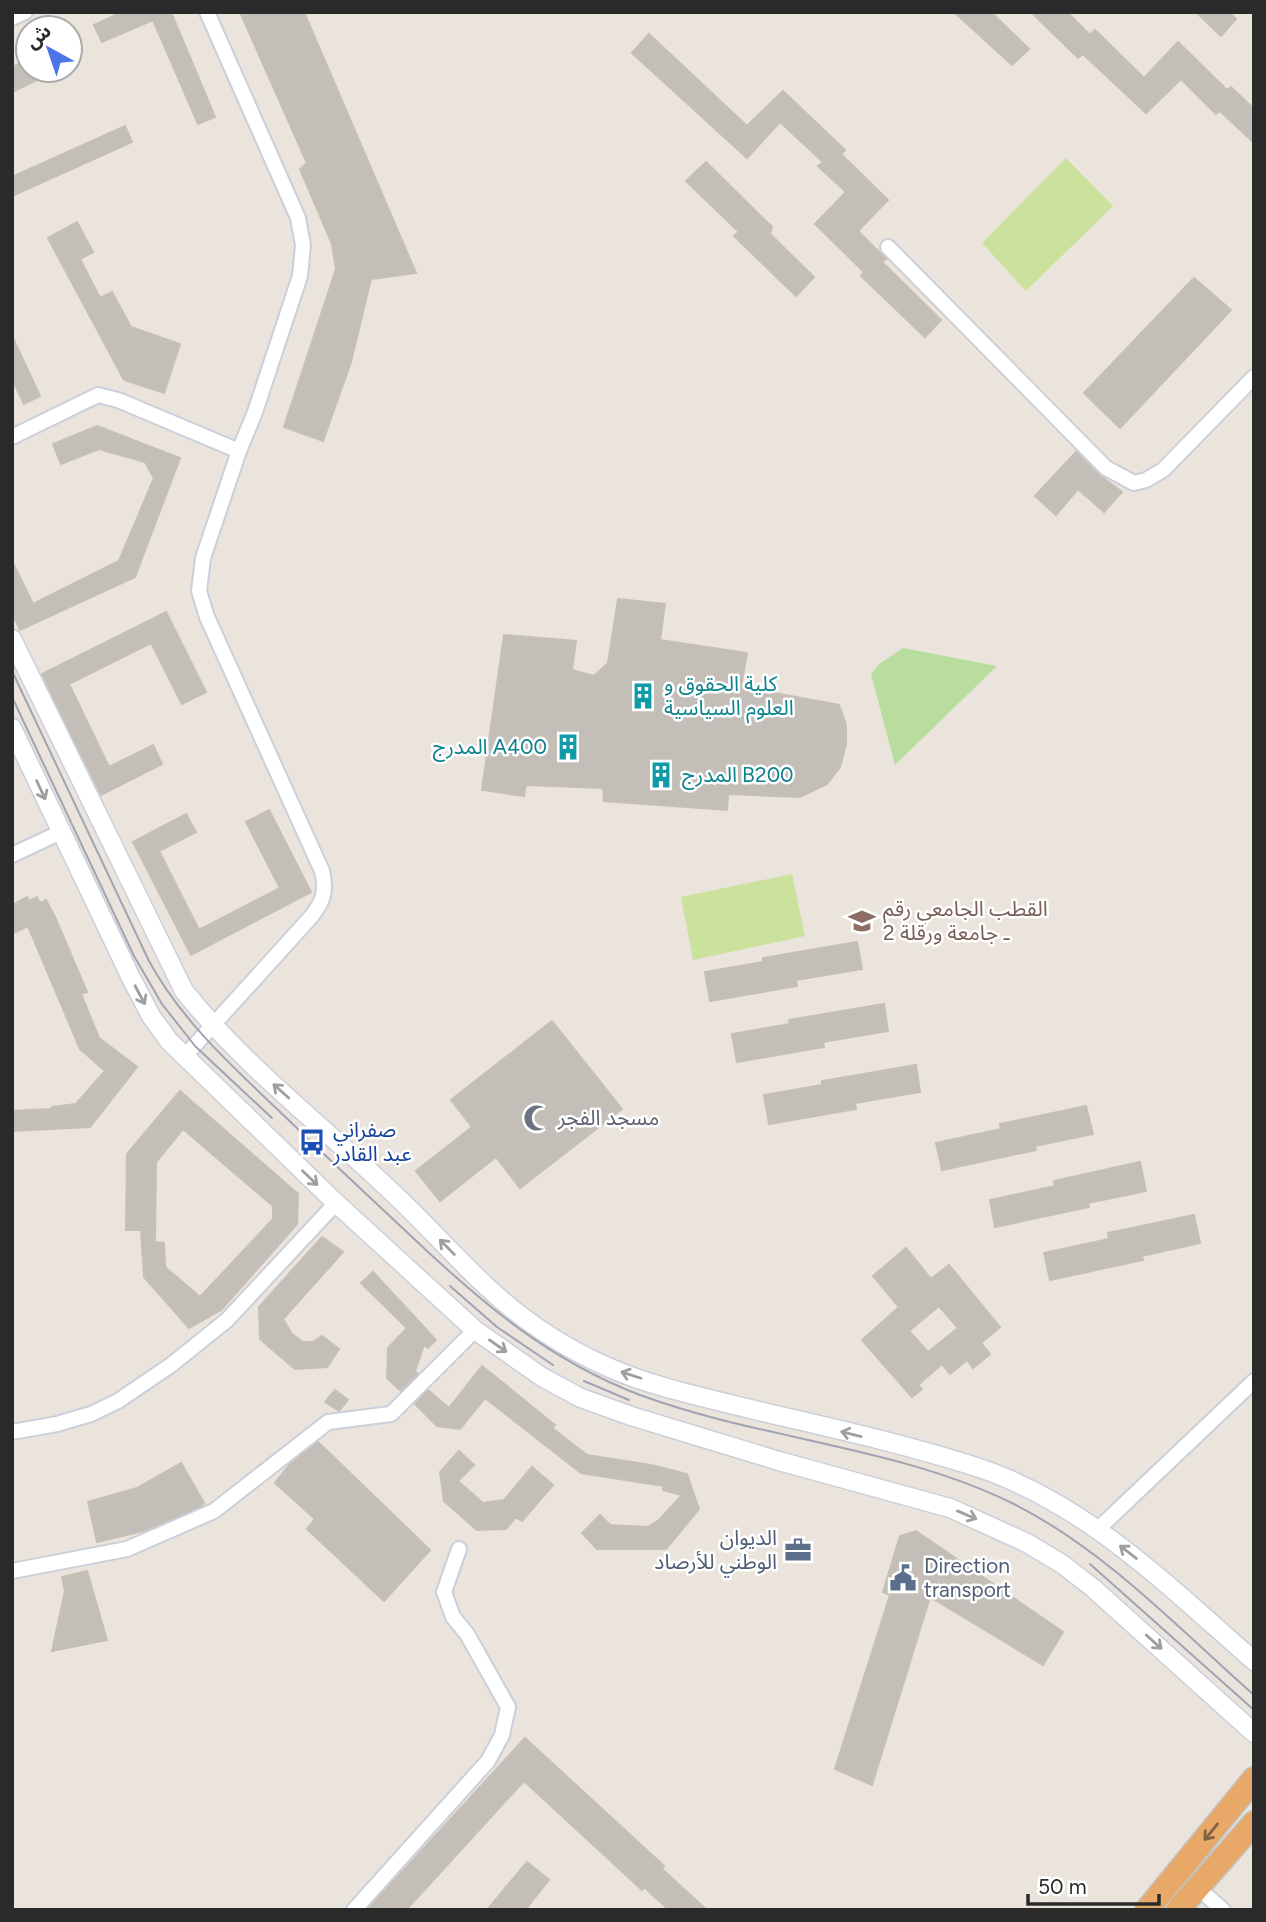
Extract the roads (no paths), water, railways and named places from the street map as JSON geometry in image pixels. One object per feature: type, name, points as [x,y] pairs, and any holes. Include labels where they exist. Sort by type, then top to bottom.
[{"type":"highway","points":[[1147,1910],[1254,1779]]},
{"type":"highway","points":[[1178,1910],[1254,1823]]},
{"type":"street","points":[[12,18],[25,12]]},
{"type":"street","points":[[184,1057],[320,906],[326,887],[306,832],[202,605],[199,582],[203,558],[300,276],[303,245],[293,206],[207,12]]},
{"type":"street","points":[[888,247],[1106,468],[1134,483],[1164,470],[1254,377]]},
{"type":"street","points":[[12,437],[98,395],[118,400],[239,451]]},
{"type":"street","points":[[12,639],[184,991],[213,1027],[395,1194],[487,1288],[531,1323],[571,1349],[613,1369],[685,1393],[970,1464],[1052,1501],[1098,1529],[1150,1569],[1254,1661]]},
{"type":"street","points":[[12,728],[151,1016],[169,1041],[336,1203],[475,1330],[542,1377],[581,1398],[754,1454],[950,1508],[1027,1543],[1062,1564],[1093,1588],[1254,1733]]},
{"type":"street","points":[[12,855],[61,832]]},
{"type":"street","points":[[12,1432],[57,1424],[91,1413],[118,1401],[171,1365],[227,1321],[336,1203]]},
{"type":"street","points":[[12,1571],[127,1549],[214,1511],[328,1422],[391,1414],[475,1330]]},
{"type":"street","points":[[1098,1529],[1254,1381]]},
{"type":"street","points":[[354,1910],[488,1761],[502,1735],[508,1707],[467,1634],[453,1617],[444,1592],[459,1549]]},
{"type":"street","points":[[1198,1888],[1223,1910]]},
{"type":"tram line","points":[[12,671],[149,961],[164,986],[199,1031],[260,1093],[464,1285],[546,1347],[575,1365],[640,1395],[733,1423],[923,1469],[1014,1504],[1047,1523],[1110,1567],[1254,1695]]},
{"type":"tram line","points":[[12,697],[134,956],[162,1004],[195,1046],[272,1118]]},
{"type":"tram line","points":[[450,1286],[497,1327],[553,1365]]},
{"type":"tram line","points":[[584,1381],[629,1400]]},
{"type":"tram line","points":[[1090,1564],[1254,1710]]},
{"type":"place","name":"كلية الحقوق و العلوم السياسية","points":[[643,696]]},
{"type":"place","name":"المدرج A400","points":[[568,747]]},
{"type":"place","name":"المدرج B200","points":[[661,775]]},
{"type":"place","name":"القطب الجامعي رقم 2 ـ جامعة ورقلة","points":[[862,921]]},
{"type":"place","name":"مسجد الفجر","points":[[537,1118]]},
{"type":"place","name":"صفراني عبد القادر","points":[[312,1142]]},
{"type":"place","name":"الديوان الوطني للأرصاد","points":[[798,1550]]},
{"type":"place","name":"Direction transport","points":[[903,1578]]}]
